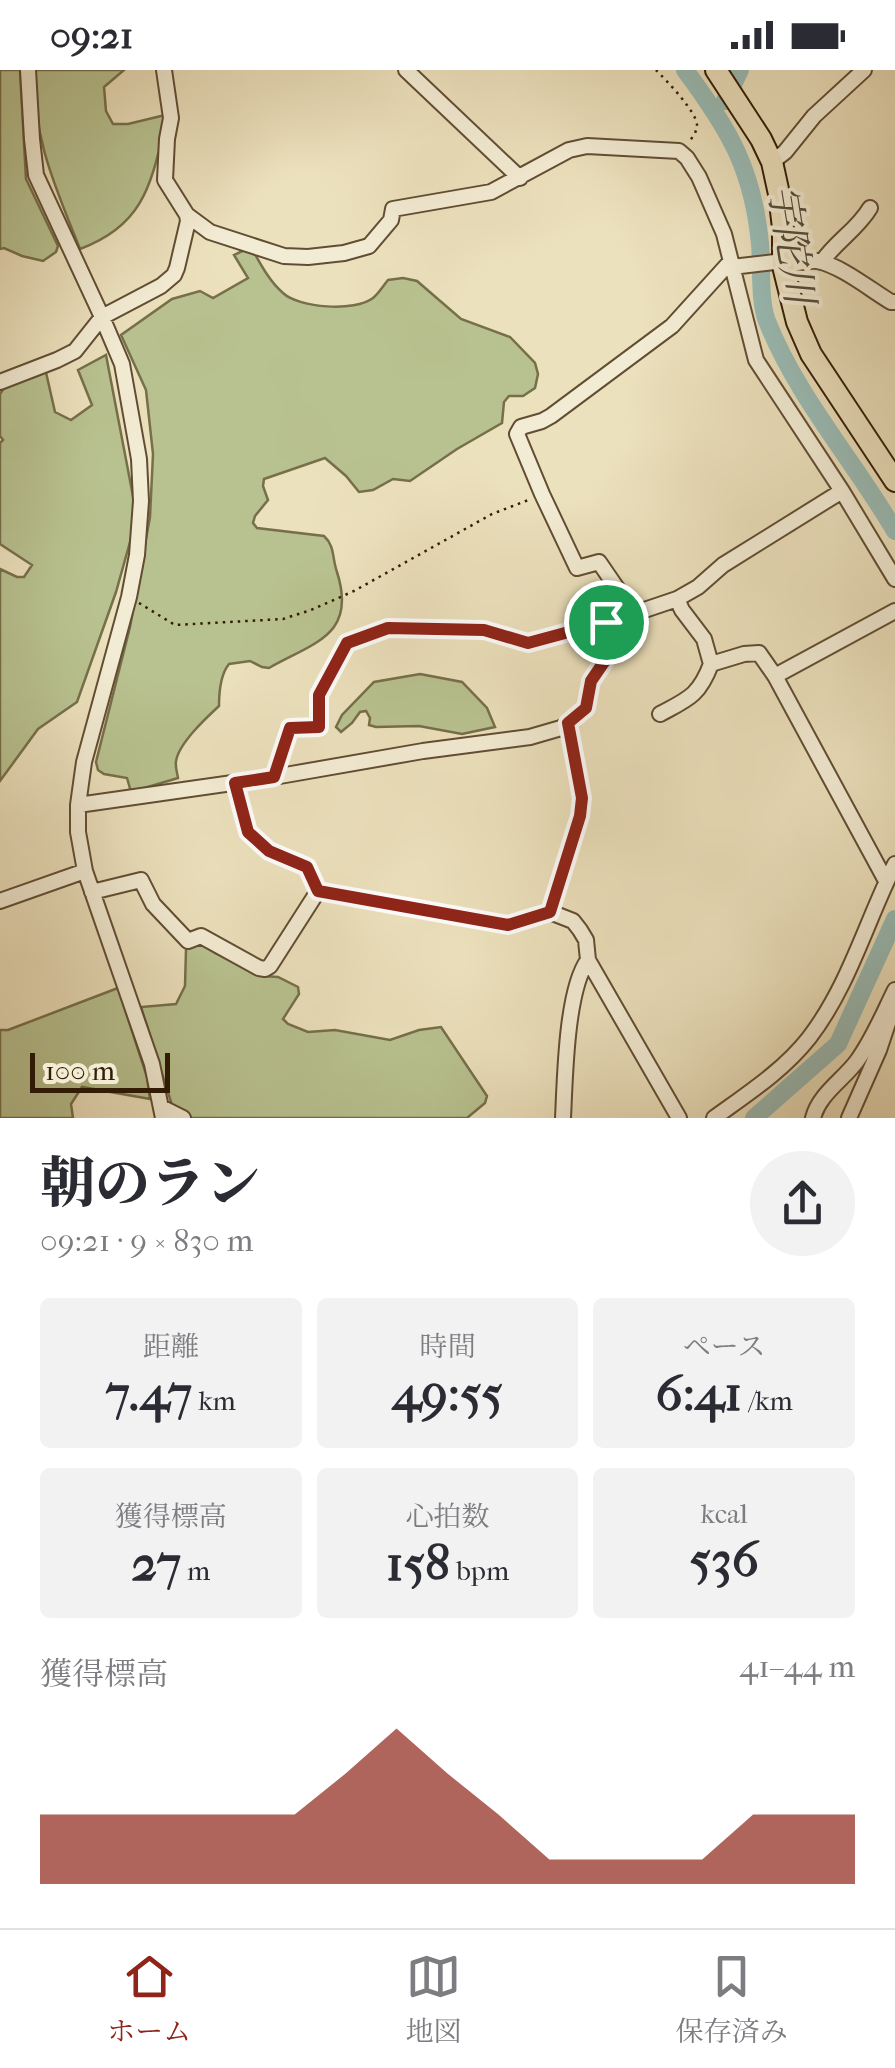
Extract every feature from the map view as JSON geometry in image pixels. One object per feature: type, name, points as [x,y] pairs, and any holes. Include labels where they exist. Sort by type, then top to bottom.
[{"type":"highway","points":[[716,70],[761,138],[772,162],[780,194],[781,263],[797,322],[811,354],[895,482]]},
{"type":"street","points":[[28,70],[36,175],[122,364],[139,460],[141,500],[129,597],[84,762],[78,832],[85,871],[152,1064],[162,1113],[182,1118]]},
{"type":"street","points":[[164,70],[171,118],[165,180],[187,215],[210,232],[284,256],[308,258],[369,246],[391,220],[394,210],[492,192],[569,150],[587,146],[681,152],[699,177],[724,234],[756,360],[895,578]]},
{"type":"street","points":[[406,70],[520,178]]},
{"type":"street","points":[[772,162],[864,70]]},
{"type":"street","points":[[822,262],[861,223],[870,208]]},
{"type":"street","points":[[0,382],[74,351],[102,317],[174,275],[187,215]]},
{"type":"street","points":[[634,613],[599,562],[577,568],[517,434],[521,427],[551,416],[672,326],[733,265],[822,262],[895,302]]},
{"type":"street","points":[[388,628],[484,630],[528,643],[606,622],[677,599],[723,565],[842,492]]},
{"type":"street","points":[[660,714],[694,696],[712,664],[704,640],[677,599]]},
{"type":"street","points":[[775,676],[895,611]]},
{"type":"street","points":[[78,805],[541,734],[568,723],[586,708],[591,681],[606,659],[606,622]]},
{"type":"street","points":[[712,664],[759,653],[886,881]]},
{"type":"street","points":[[550,912],[582,798],[568,723]]},
{"type":"street","points":[[235,783],[248,832],[269,851],[307,867],[318,891]]},
{"type":"street","points":[[714,1118],[778,1070],[808,1040],[830,1008],[856,956],[895,864]]},
{"type":"street","points":[[0,901],[85,871]]},
{"type":"street","points":[[92,892],[141,880],[154,904],[188,941],[201,936],[265,969],[318,891]]},
{"type":"street","points":[[318,891],[508,925],[550,912],[573,921],[586,940],[588,960],[679,1118]]},
{"type":"street","points":[[563,1118],[568,1026],[582,968],[588,960]]},
{"type":"street","points":[[813,1118],[822,1099],[856,1061],[895,990]]},
{"type":"street","points":[[849,1118],[895,1002]]},
{"type":"path","points":[[656,70],[697,121],[698,128],[681,152]]},
{"type":"path","points":[[129,597],[175,625],[283,619],[354,590],[492,514],[542,494]]},
{"type":"path","points":[[274,777],[290,728],[319,727],[319,695],[347,643],[388,628]]},
{"type":"green space","points":[[0,70],[20,70],[26,179],[58,246],[43,261],[0,249]]},
{"type":"green space","points":[[34,70],[124,70],[104,87],[106,111],[113,124],[165,115],[155,164],[142,199],[119,228],[80,249],[42,140]]},
{"type":"green space","points":[[251,247],[283,293],[314,305],[354,305],[373,298],[388,280],[417,281],[461,319],[510,337],[535,363],[535,388],[523,396],[509,396],[504,402],[502,423],[410,481],[393,479],[373,490],[359,492],[325,458],[264,479],[268,500],[255,516],[253,523],[257,528],[324,536],[330,544],[342,593],[336,623],[316,643],[269,668],[250,661],[229,664],[222,678],[219,706],[178,754],[178,778],[131,792],[127,778],[104,774],[96,762],[130,627],[150,517],[153,454],[146,390],[121,335],[172,299],[200,291],[213,298],[248,278],[234,255]]},
{"type":"green space","points":[[106,355],[137,517],[116,592],[77,702],[38,729],[0,781],[0,569],[24,577],[32,565],[0,544],[0,394],[4,388],[45,368],[55,412],[71,420],[92,405],[78,370]]},
{"type":"green space","points":[[420,674],[462,682],[487,708],[495,727],[462,734],[419,726],[376,727],[369,725],[366,711],[360,712],[341,732],[336,727],[342,715],[374,682]]},
{"type":"green space","points":[[199,943],[263,976],[278,977],[298,987],[299,994],[283,1019],[308,1032],[335,1030],[390,1040],[441,1027],[487,1096],[485,1103],[467,1118],[176,1118],[141,1007],[176,1004],[185,986],[186,949]]},
{"type":"green space","points":[[118,988],[147,1077],[150,1099],[82,1087],[71,1104],[73,1118],[0,1118],[0,1030]]},
{"type":"waterway","name":"宇陀川","points":[[685,70],[726,131],[745,172],[757,217],[764,313],[779,349],[895,531]]},
{"type":"waterway","points":[[725,101],[740,70]]},
{"type":"waterway","name":"宇陀川","points":[[754,1118],[838,1044],[895,919]]},
{"type":"route","points":[[606,622],[606,659],[591,681],[586,708],[568,723],[582,798],[550,912],[508,925],[318,891],[307,867],[269,851],[248,832],[235,783],[274,777],[290,728],[319,727],[319,695],[347,643],[388,628],[484,630],[528,643],[606,622]]}]
